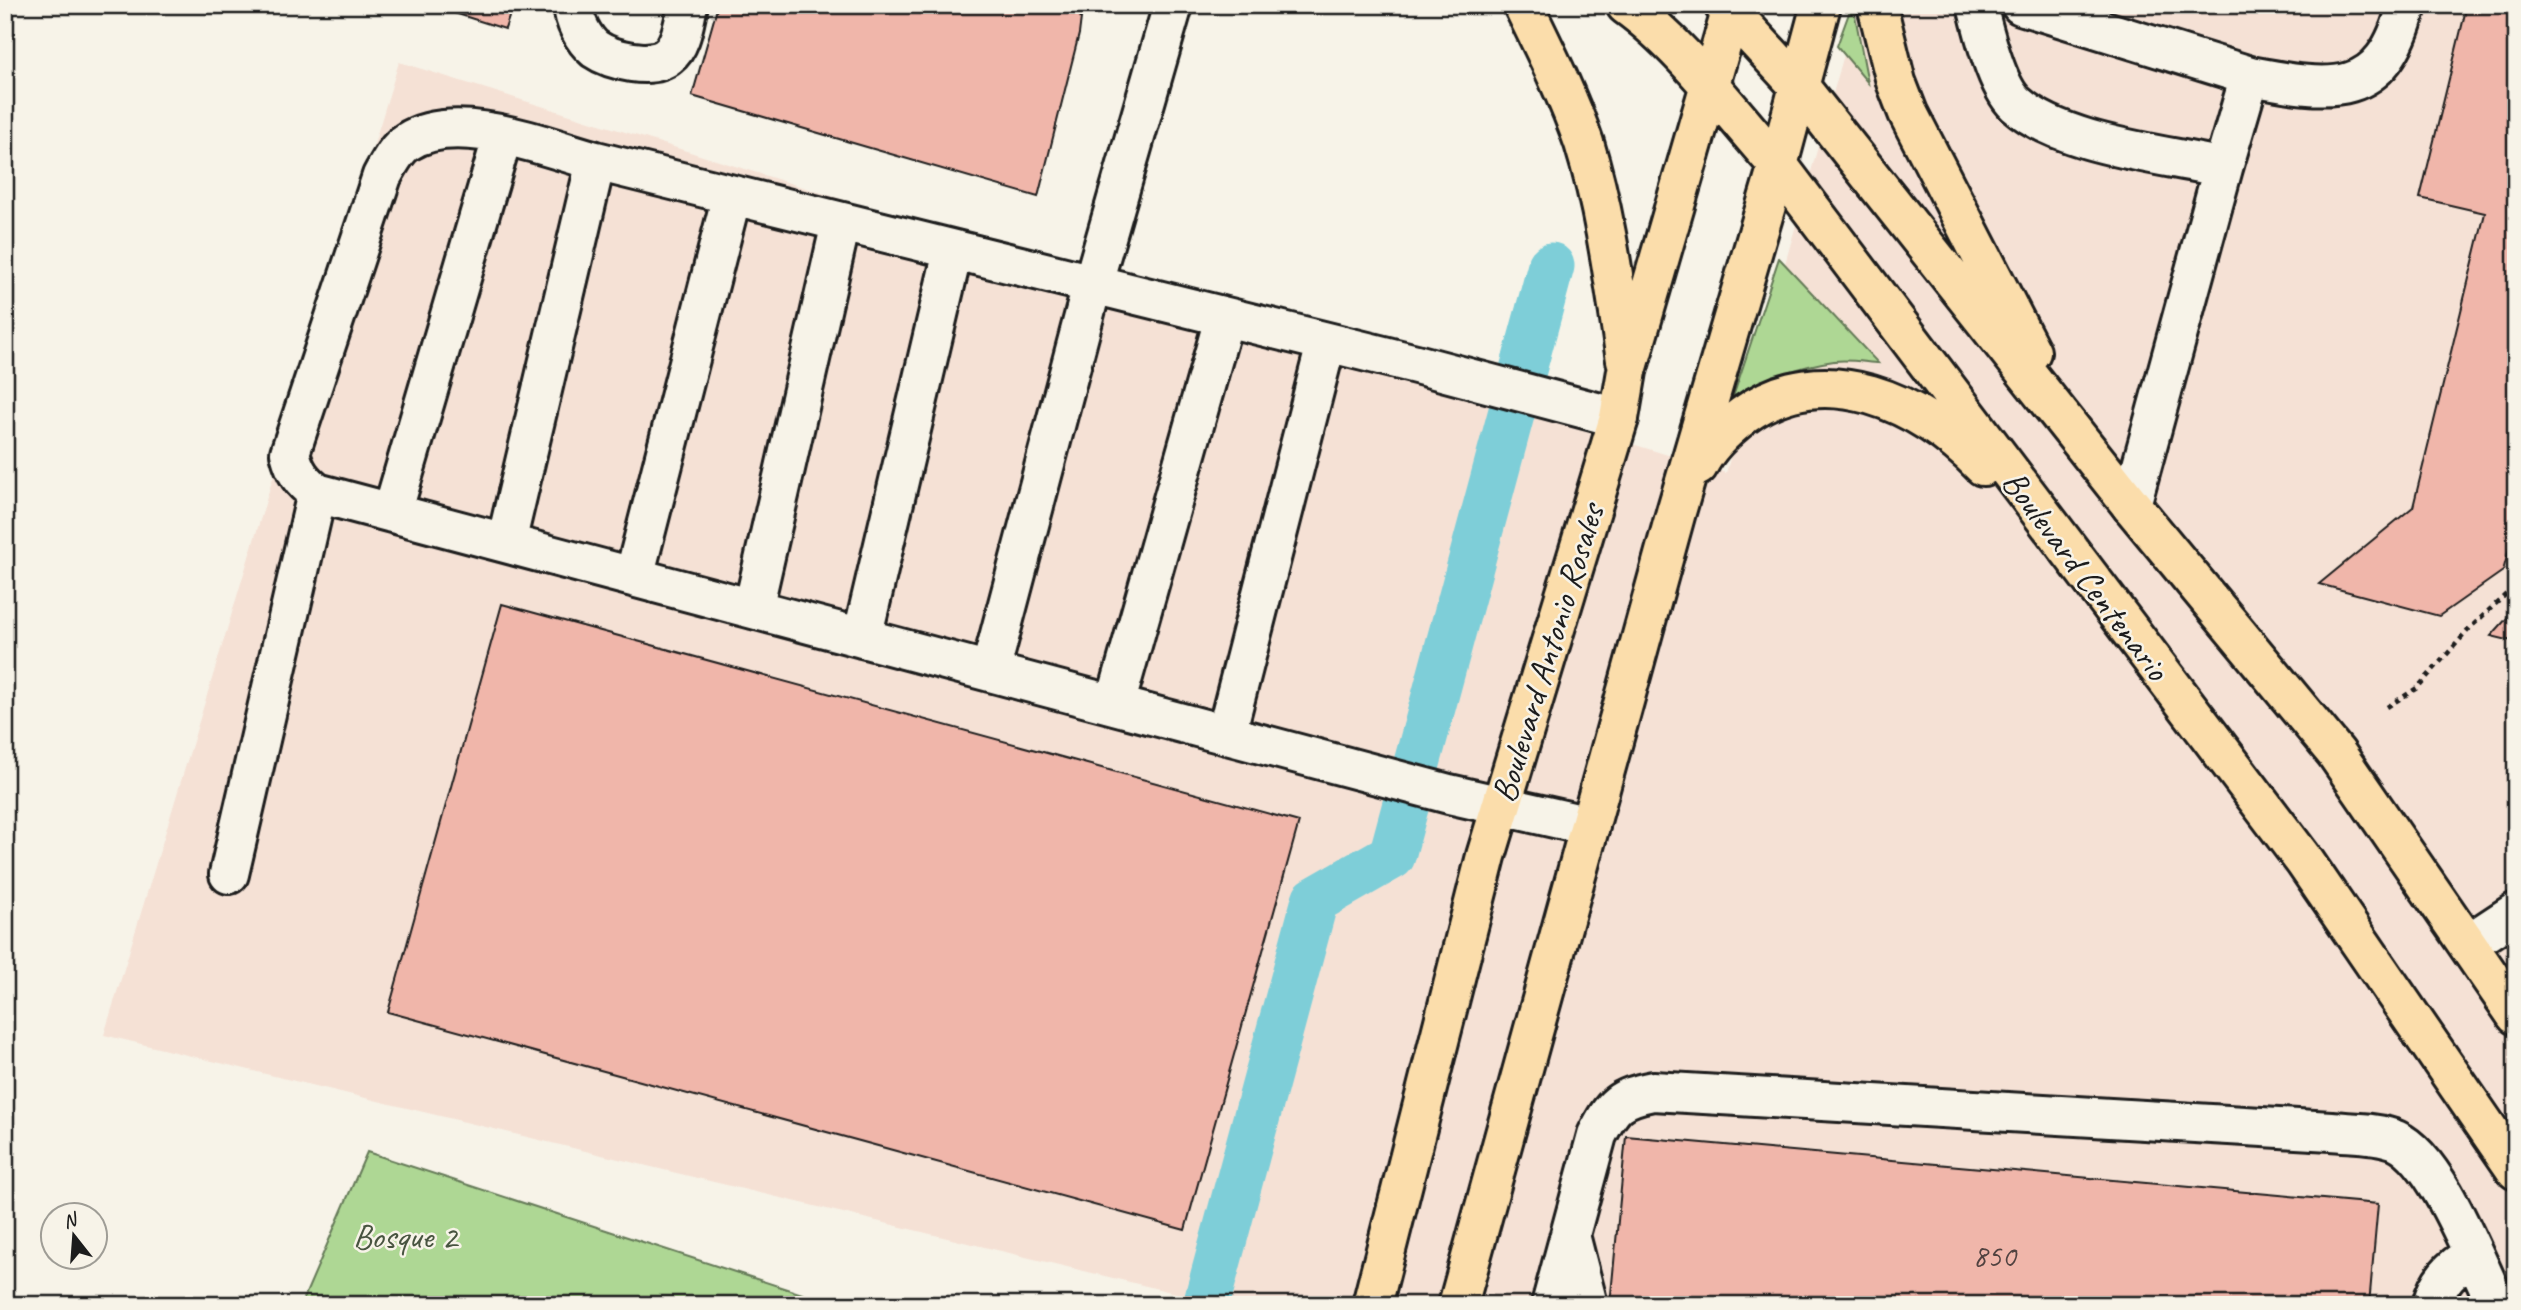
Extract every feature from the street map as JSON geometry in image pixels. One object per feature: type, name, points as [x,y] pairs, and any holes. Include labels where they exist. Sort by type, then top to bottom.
[{"type":"main road","points":[[1523,5],[1547,52],[1584,143],[1609,247],[1627,371]]},
{"type":"main road","name":"Boulevard Centenario","points":[[1626,5],[1656,29],[1778,165],[2305,862],[2516,1170]]},
{"type":"main road","points":[[1458,1305],[1675,513],[1778,165],[1821,5]]},
{"type":"main road","points":[[1877,5],[1896,82],[1908,113],[2069,425]]},
{"type":"main road","points":[[1729,8],[1799,86],[2131,505],[2336,753],[2516,1015]]},
{"type":"main road","name":"Boulevard Antonio Rosales","points":[[1372,1305],[1500,806],[1619,418],[1627,371],[1710,90],[1729,8]]},
{"type":"main road","points":[[1675,513],[1702,458],[1726,428],[1759,405],[1796,391],[1833,388],[1868,392],[1934,424],[1975,458],[2070,553]]},
{"type":"lane","points":[[573,5],[581,32],[596,49],[639,64],[656,62],[670,55],[680,37],[688,5]]},
{"type":"lane","points":[[990,672],[1092,286],[1173,5]]},
{"type":"lane","points":[[1977,5],[1987,49],[2014,103],[2059,132],[2223,168]]},
{"type":"lane","points":[[2021,5],[2250,76],[2311,88],[2352,84],[2377,67],[2390,51],[2407,5]]},
{"type":"lane","points":[[2131,505],[2250,76]]},
{"type":"lane","points":[[1590,826],[1449,794],[317,493],[304,484],[294,471],[290,453],[382,176],[406,142],[424,134],[453,129],[503,135],[1092,286],[1416,364],[1619,418]]},
{"type":"lane","points":[[392,513],[503,135]]},
{"type":"lane","points":[[506,543],[596,161]]},
{"type":"lane","points":[[634,577],[732,195]]},
{"type":"lane","points":[[753,609],[841,223]]},
{"type":"lane","points":[[862,638],[953,251]]},
{"type":"lane","points":[[1115,705],[1224,319]]},
{"type":"lane","points":[[1226,734],[1326,344]]},
{"type":"lane","points":[[229,874],[317,493]]},
{"type":"lane","points":[[2469,943],[2516,912]]},
{"type":"lane","points":[[1552,1305],[1597,1135],[1610,1110],[1627,1097],[1653,1091],[2331,1131],[2394,1139],[2414,1151],[2437,1182],[2497,1305]]},
{"type":"lane","points":[[1570,1235],[1588,1305]]},
{"type":"lane","points":[[2432,1305],[2436,1290],[2447,1273],[2472,1255]]},
{"type":"path","points":[[2387,707],[2417,688],[2472,626],[2516,585]]},
{"type":"shaded area","points":[[1858,5],[2516,5],[2516,1305],[1225,1305],[104,1035],[399,62],[1726,473]]},
{"type":"green space","points":[[1853,5],[1868,83],[1837,46]]},
{"type":"green space","points":[[1779,258],[1878,363],[1839,360],[1807,366],[1768,380],[1732,400]]},
{"type":"green space","name":"Bosque 2","points":[[367,1152],[836,1305],[301,1305]]},
{"type":"building","points":[[429,5],[513,5],[505,29]]},
{"type":"building","points":[[718,5],[1074,5],[1081,18],[1079,34],[1038,197],[692,96]]},
{"type":"building","points":[[2467,5],[2516,5],[2516,524],[2503,571],[2439,616],[2319,584],[2413,507],[2485,213],[2420,198]]},
{"type":"building","points":[[502,604],[1299,822],[1185,1230],[388,1012]]},
{"type":"building","points":[[2516,608],[2516,642],[2491,636]]},
{"type":"building","points":[[1626,1136],[2378,1204],[2369,1305],[1610,1305]]},
{"type":"waterway","points":[[1206,1305],[1315,900],[1392,856],[1551,266]]}]
